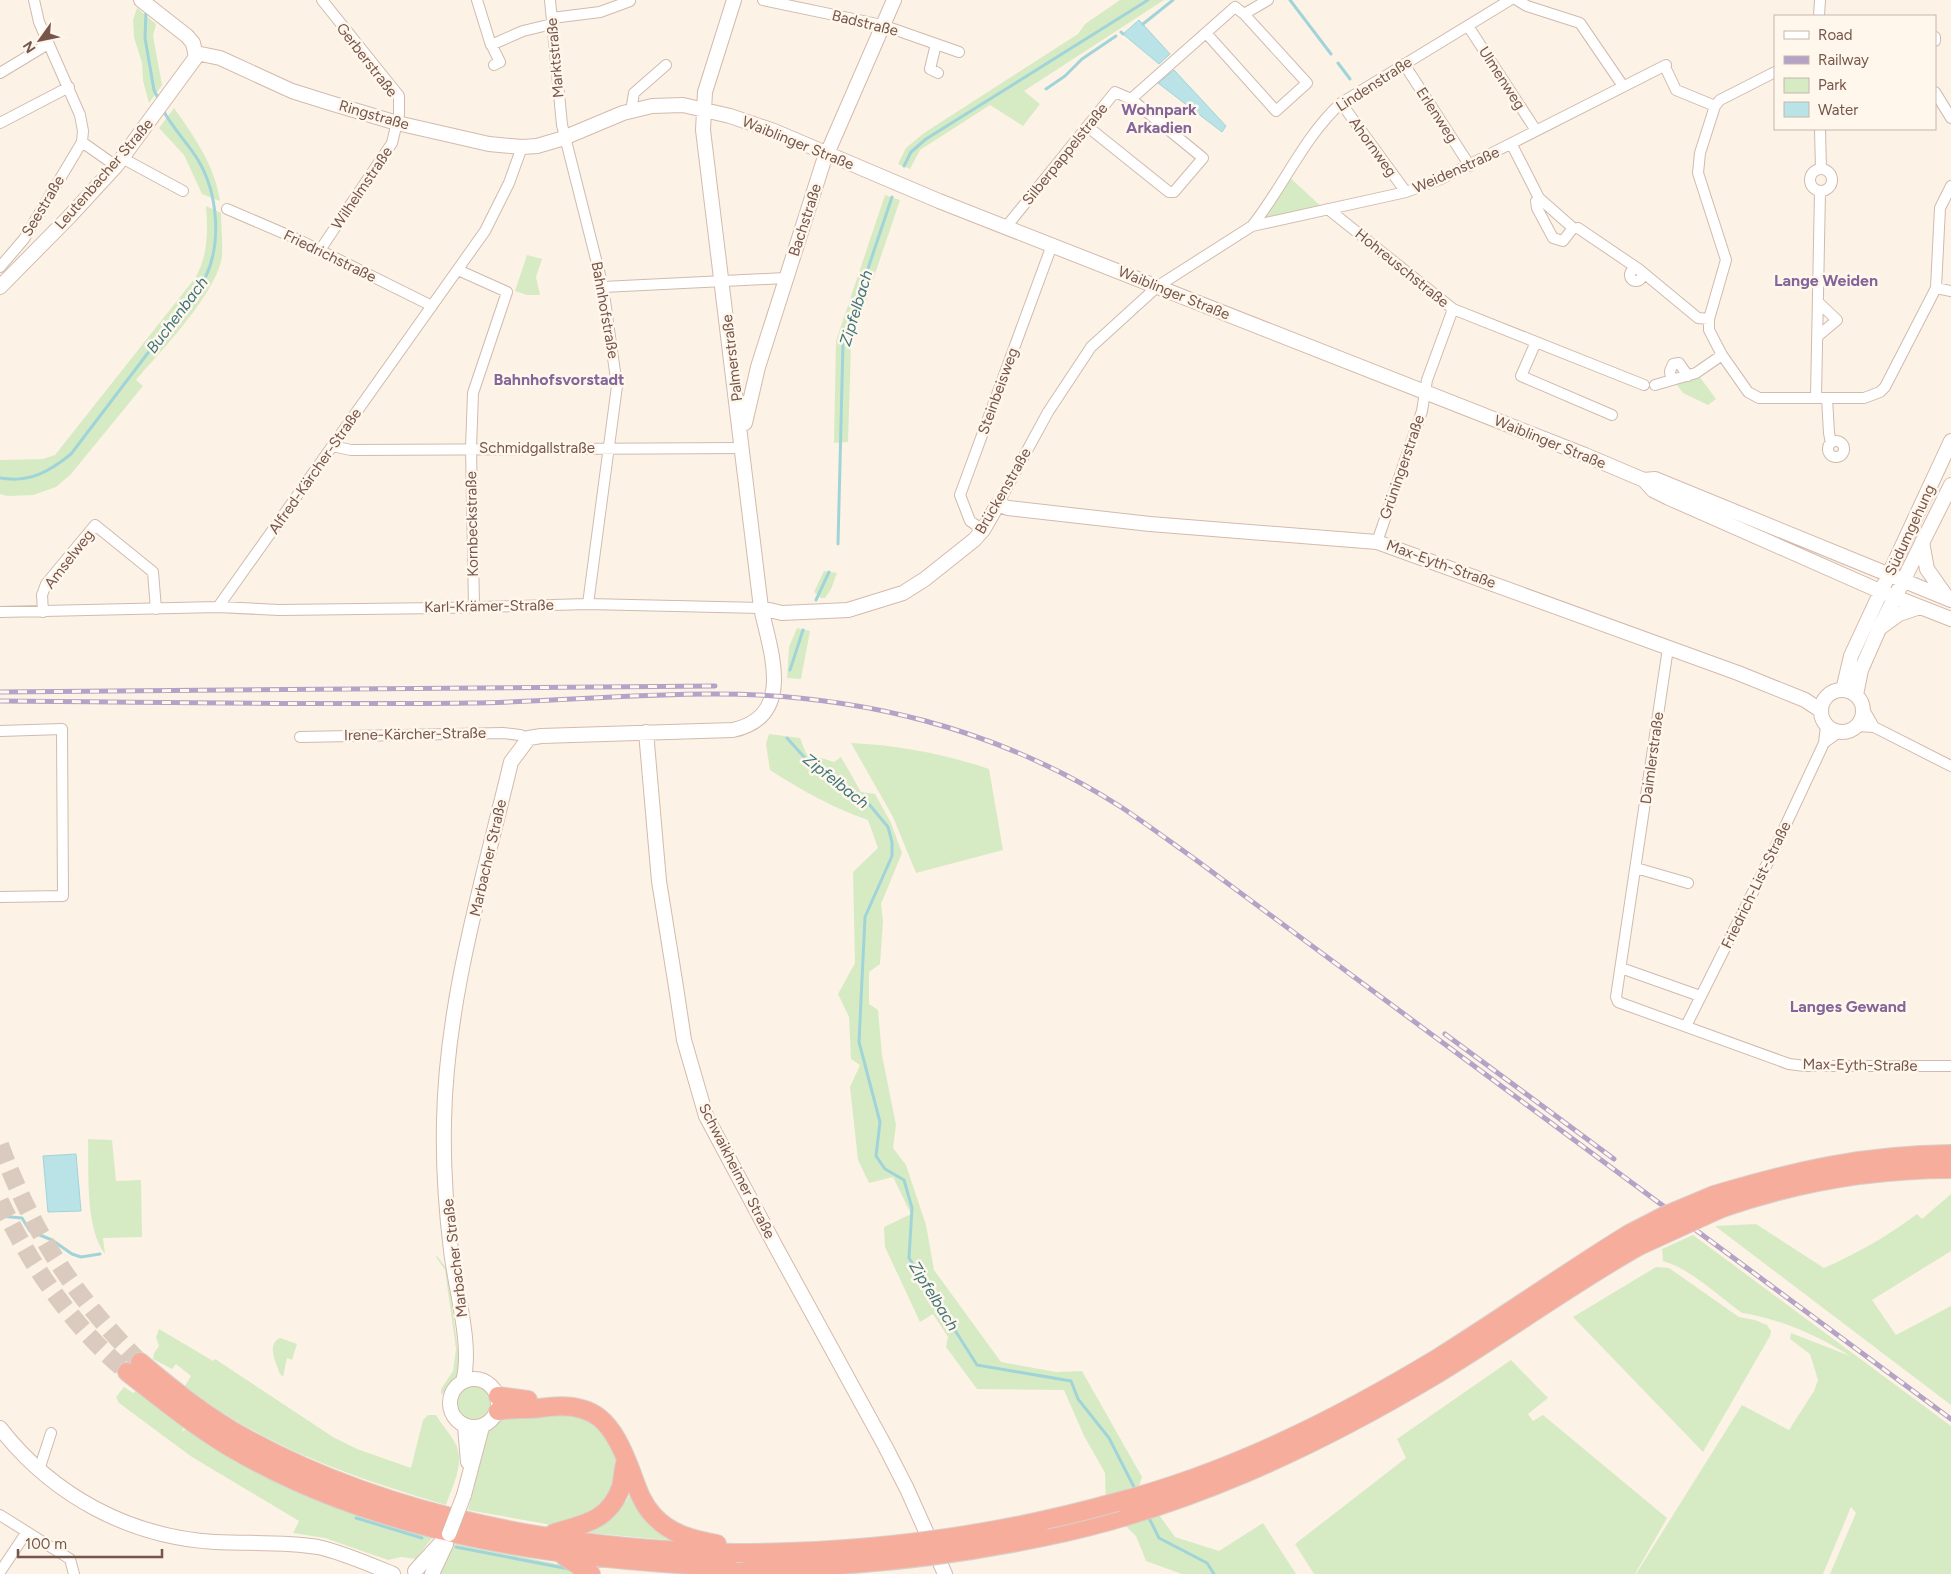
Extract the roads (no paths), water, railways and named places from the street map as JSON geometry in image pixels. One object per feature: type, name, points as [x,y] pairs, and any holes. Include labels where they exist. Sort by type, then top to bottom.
[{"type":"highway","points":[[1718,1202],[1787,1173],[1857,1160],[1951,1154]]},
{"type":"highway","points":[[740,1566],[678,1552],[546,1536],[439,1514],[366,1492],[301,1466],[245,1438],[133,1367],[191,1422],[228,1446],[272,1470],[320,1491],[435,1528],[560,1553],[624,1561],[740,1566],[876,1563],[948,1555],[1096,1524],[1172,1502],[1224,1483],[1329,1436],[1438,1357],[1634,1240],[1664,1216],[1718,1202],[1827,1179],[1894,1171],[1951,1169]]},
{"type":"highway","points":[[498,1404],[586,1410],[601,1419],[619,1440],[640,1496],[660,1522],[681,1535],[721,1545],[740,1566]]},
{"type":"highway","points":[[546,1536],[586,1525],[600,1516],[612,1503],[620,1488],[626,1460]]},
{"type":"highway","points":[[560,1553],[591,1574]]},
{"type":"main road","points":[[703,109],[705,92],[734,0]]},
{"type":"main road","name":"Bachstraße","points":[[743,448],[748,403],[815,188],[827,154],[894,0]]},
{"type":"main road","points":[[146,4],[188,36],[193,43],[196,53]]},
{"type":"main road","name":"Ringstraße","points":[[196,53],[220,58],[292,91],[397,124],[489,144],[522,147],[538,146],[565,138],[631,111],[674,104],[703,109]]},
{"type":"main road","name":"Leutenbacher Straße","points":[[0,287],[75,211],[119,162],[193,62],[196,53]]},
{"type":"main road","name":"Waiblinger Straße","points":[[703,109],[774,131],[1006,227],[1644,480],[1653,490],[1669,498],[1888,594],[1951,619]]},
{"type":"main road","name":"Palmerstraße","points":[[703,109],[761,608]]},
{"type":"main road","name":"Südumgehung","points":[[1897,577],[1904,545],[1951,441]]},
{"type":"main road","name":"Waiblinger Straße","points":[[1644,480],[1655,479],[1950,599]]},
{"type":"main road","name":"Südumgehung","points":[[1888,594],[1897,577],[1922,542],[1951,485]]},
{"type":"main road","name":"Brückenstraße","points":[[761,608],[777,613],[848,610],[902,593],[926,579],[983,530],[998,504]]},
{"type":"main road","name":"Max-Eyth-Straße","points":[[998,504],[1008,508],[1093,519],[1377,542],[1668,648],[1805,700],[1820,710]]},
{"type":"main road","points":[[1922,542],[1927,569],[1950,599]]},
{"type":"main road","points":[[1868,566],[1884,561],[1904,545]]},
{"type":"main road","points":[[1850,692],[1878,629],[1888,594]]},
{"type":"main road","points":[[1833,729],[1851,730],[1857,726],[1862,716],[1863,708],[1850,692],[1851,656],[1888,594]]},
{"type":"main road","points":[[1878,629],[1899,614],[1920,607]]},
{"type":"main road","points":[[529,738],[541,736],[733,730],[747,727],[762,717],[772,702],[774,685],[761,608]]},
{"type":"main road","points":[[1805,700],[1829,694],[1850,692]]},
{"type":"main road","points":[[1820,710],[1829,694]]},
{"type":"main road","name":"Friedrich-List-Straße","points":[[1820,710],[1833,729]]},
{"type":"main road","name":"Schwaikheimer Straße","points":[[646,732],[660,882],[677,996],[684,1040],[706,1116],[898,1472],[945,1574]]},
{"type":"main road","name":"Marbacher Straße","points":[[463,1381],[466,1373],[464,1333],[451,1250],[444,1122],[451,1031],[460,980],[511,762],[529,738]]},
{"type":"main road","name":"Marbacher Straße","points":[[464,1333],[480,1379]]},
{"type":"main road","points":[[480,1379],[489,1383],[498,1404],[493,1419],[482,1427],[465,1426],[455,1418],[450,1404],[453,1391],[463,1381],[480,1379]]},
{"type":"main road","points":[[465,1426],[468,1447],[468,1481]]},
{"type":"main road","points":[[432,1574],[438,1554],[449,1534],[464,1495],[482,1427]]},
{"type":"main road","points":[[0,1428],[38,1470],[68,1493],[98,1510],[146,1531],[198,1541],[302,1545],[339,1553],[393,1574],[402,1570],[418,1573],[438,1554]]},
{"type":"main road","points":[[339,1553],[370,1574]]},
{"type":"street","points":[[34,0],[48,44],[80,115],[83,131],[82,142],[119,162],[183,191]]},
{"type":"street","name":"Gerberstraße","points":[[322,0],[399,96],[397,124]]},
{"type":"street","points":[[477,0],[491,45],[500,62],[494,65]]},
{"type":"street","name":"Marktstraße","points":[[550,0],[557,117],[565,138]]},
{"type":"street","name":"Badstraße","points":[[763,0],[882,25],[959,52]]},
{"type":"street","name":"Silberpappelstraße","points":[[1006,227],[1115,92],[1131,99],[1235,7],[1244,14],[1268,0]]},
{"type":"street","name":"Lindenstraße","points":[[1252,226],[1272,201],[1282,180],[1319,125],[1341,103],[1510,0]]},
{"type":"street","points":[[1517,0],[1527,6],[1580,23],[1623,86]]},
{"type":"street","points":[[1819,15],[1820,0]]},
{"type":"street","points":[[491,45],[552,21],[600,12],[630,1]]},
{"type":"street","points":[[1206,33],[1276,110],[1307,83],[1244,14]]},
{"type":"street","name":"Ulmenweg","points":[[1468,26],[1535,129]]},
{"type":"street","points":[[0,73],[48,44]]},
{"type":"street","points":[[936,44],[930,69],[938,73]]},
{"type":"street","name":"Erlenweg","points":[[1404,64],[1470,166]]},
{"type":"street","points":[[631,111],[634,93],[666,65]]},
{"type":"street","name":"Weidenstraße","points":[[1158,286],[1252,226],[1406,192],[1470,166],[1512,145],[1535,129],[1623,86],[1666,68],[1676,90],[1716,106]]},
{"type":"street","points":[[1774,73],[1720,100],[1716,106],[1700,152],[1698,173],[1726,260],[1710,319],[1709,330],[1722,356],[1748,392],[1759,398],[1864,398],[1880,392],[1885,387],[1936,288],[1940,208],[1951,186]]},
{"type":"street","points":[[0,123],[69,87]]},
{"type":"street","points":[[1936,94],[1951,118]]},
{"type":"street","points":[[1088,127],[1170,192],[1174,192],[1203,158],[1131,99]]},
{"type":"street","name":"Ahornweg","points":[[1341,103],[1406,192]]},
{"type":"street","name":"Wilhelmstraße","points":[[320,250],[392,143],[397,124]]},
{"type":"street","points":[[1820,130],[1820,169]]},
{"type":"street","name":"Bahnhofstraße","points":[[565,138],[603,287],[617,386],[588,604]]},
{"type":"street","name":"Seestraße","points":[[0,267],[24,239],[82,142]]},
{"type":"street","points":[[1512,145],[1539,198]]},
{"type":"street","name":"Alfred-Kärcher-Straße","points":[[218,608],[486,231],[509,183],[522,147]]},
{"type":"street","points":[[1820,169],[1831,174],[1832,181],[1829,188],[1820,191],[1812,188],[1810,181],[1812,174],[1820,169]]},
{"type":"street","points":[[1816,398],[1820,191]]},
{"type":"street","name":"Friedrichstraße","points":[[227,209],[320,250],[432,306]]},
{"type":"street","name":"Hohreuschstraße","points":[[1328,209],[1453,309],[1650,385],[1696,373],[1722,356]]},
{"type":"street","points":[[1578,228],[1640,270],[1698,318],[1710,319]]},
{"type":"street","name":"Steinbeisweg","points":[[983,530],[970,521],[960,495],[1052,245]]},
{"type":"street","name":"Kornbeckstraße","points":[[458,270],[504,290],[476,377],[471,412],[474,606]]},
{"type":"street","points":[[603,287],[786,278]]},
{"type":"street","name":"Brückenstraße","points":[[998,504],[1048,412],[1091,347],[1158,286]]},
{"type":"street","points":[[1936,288],[1951,292]]},
{"type":"street","points":[[1818,302],[1838,320],[1818,336]]},
{"type":"street","name":"Grüningerstraße","points":[[1377,542],[1422,411],[1426,380],[1453,309]]},
{"type":"street","points":[[1536,342],[1522,376],[1612,415]]},
{"type":"street","points":[[1671,380],[1670,371],[1673,364],[1679,363],[1688,376]]},
{"type":"street","points":[[1827,398],[1828,433],[1832,443]]},
{"type":"street","name":"Schmidgallstraße","points":[[332,446],[351,450],[743,448]]},
{"type":"street","name":"Amselweg","points":[[43,612],[42,595],[46,584],[95,525],[153,572],[156,609]]},
{"type":"street","name":"Karl-Krämer-Straße","points":[[218,608],[279,610],[588,604],[761,608]]},
{"type":"street","points":[[0,612],[218,608]]},
{"type":"street","name":"Daimlerstraße","points":[[1668,648],[1616,997],[1618,1002],[1686,1026]]},
{"type":"street","points":[[1863,708],[1874,727]]},
{"type":"street","points":[[1857,726],[1874,727],[1951,766]]},
{"type":"street","points":[[0,731],[62,729],[63,896],[0,897]]},
{"type":"street","name":"Friedrich-List-Straße","points":[[1686,1026],[1824,743],[1833,729]]},
{"type":"street","name":"Irene-Kärcher-Straße","points":[[300,737],[503,733],[529,738]]},
{"type":"street","points":[[1636,868],[1688,883]]},
{"type":"street","points":[[1621,968],[1700,996]]},
{"type":"street","name":"Max-Eyth-Straße","points":[[1686,1026],[1789,1064],[1805,1066],[1951,1066]]},
{"type":"street","points":[[38,1470],[51,1433]]},
{"type":"street","points":[[0,1515],[70,1559],[74,1574]]},
{"type":"street","points":[[0,1572],[26,1533]]},
{"type":"water","points":[[1139,20],[1170,54],[1159,64],[1123,34]]},
{"type":"water","points":[[1174,70],[1226,126],[1222,132],[1158,83]]},
{"type":"water","points":[[76,1154],[81,1211],[48,1212],[43,1156]]},
{"type":"waterway","name":"Zipfelbach","points":[[904,166],[911,152],[926,139],[1148,0]]},
{"type":"waterway","points":[[1143,24],[1173,0]]},
{"type":"waterway","points":[[1290,0],[1331,54]]},
{"type":"waterway","name":"Buchenbach","points":[[146,11],[145,38],[154,90],[159,100]]},
{"type":"waterway","points":[[1046,89],[1065,76],[1082,59],[1116,36]]},
{"type":"waterway","points":[[1338,63],[1350,79]]},
{"type":"waterway","name":"Buchenbach","points":[[0,478],[20,479],[38,475],[55,466],[71,454],[205,278],[214,250],[216,234],[210,188],[198,160],[163,110]]},
{"type":"waterway","name":"Zipfelbach","points":[[838,544],[843,343],[892,197]]},
{"type":"waterway","name":"Zipfelbach","points":[[816,600],[829,572]]},
{"type":"waterway","name":"Zipfelbach","points":[[790,670],[803,630]]},
{"type":"waterway","name":"Zipfelbach","points":[[787,738],[805,758],[868,803],[888,827],[892,842],[892,856],[865,917],[859,1042],[880,1122],[876,1156],[885,1169],[904,1180],[912,1208],[909,1258],[977,1365],[1071,1381],[1078,1399],[1109,1438],[1136,1491]]},
{"type":"waterway","points":[[0,1216],[22,1218],[30,1231],[52,1240],[72,1254],[81,1257],[100,1254]]},
{"type":"waterway","name":"Zipfelbach","points":[[1147,1514],[1159,1538],[1207,1563],[1214,1574]]},
{"type":"waterway","points":[[356,1518],[422,1538]]},
{"type":"waterway","points":[[456,1547],[569,1569]]},
{"type":"tunnel","points":[[0,1145],[26,1207],[57,1261],[94,1312],[140,1362]]},
{"type":"tunnel","points":[[0,1201],[25,1248],[54,1294],[89,1335],[127,1372]]},
{"type":"railway","points":[[0,692],[715,686]]},
{"type":"railway","points":[[0,701],[410,704],[680,694],[764,695],[818,700],[871,708],[924,720],[975,736],[1025,756],[1074,779],[1139,819],[1951,1419]]},
{"type":"railway","points":[[1445,1034],[1614,1159]]},
{"type":"district","name":"Wohnpark Arkadien","points":[[1159,118]]},
{"type":"district","name":"Lange Weiden","points":[[1826,280]]},
{"type":"district","name":"Bahnhofsvorstadt","points":[[559,379]]},
{"type":"district","name":"Langes Gewand","points":[[1848,1006]]}]
